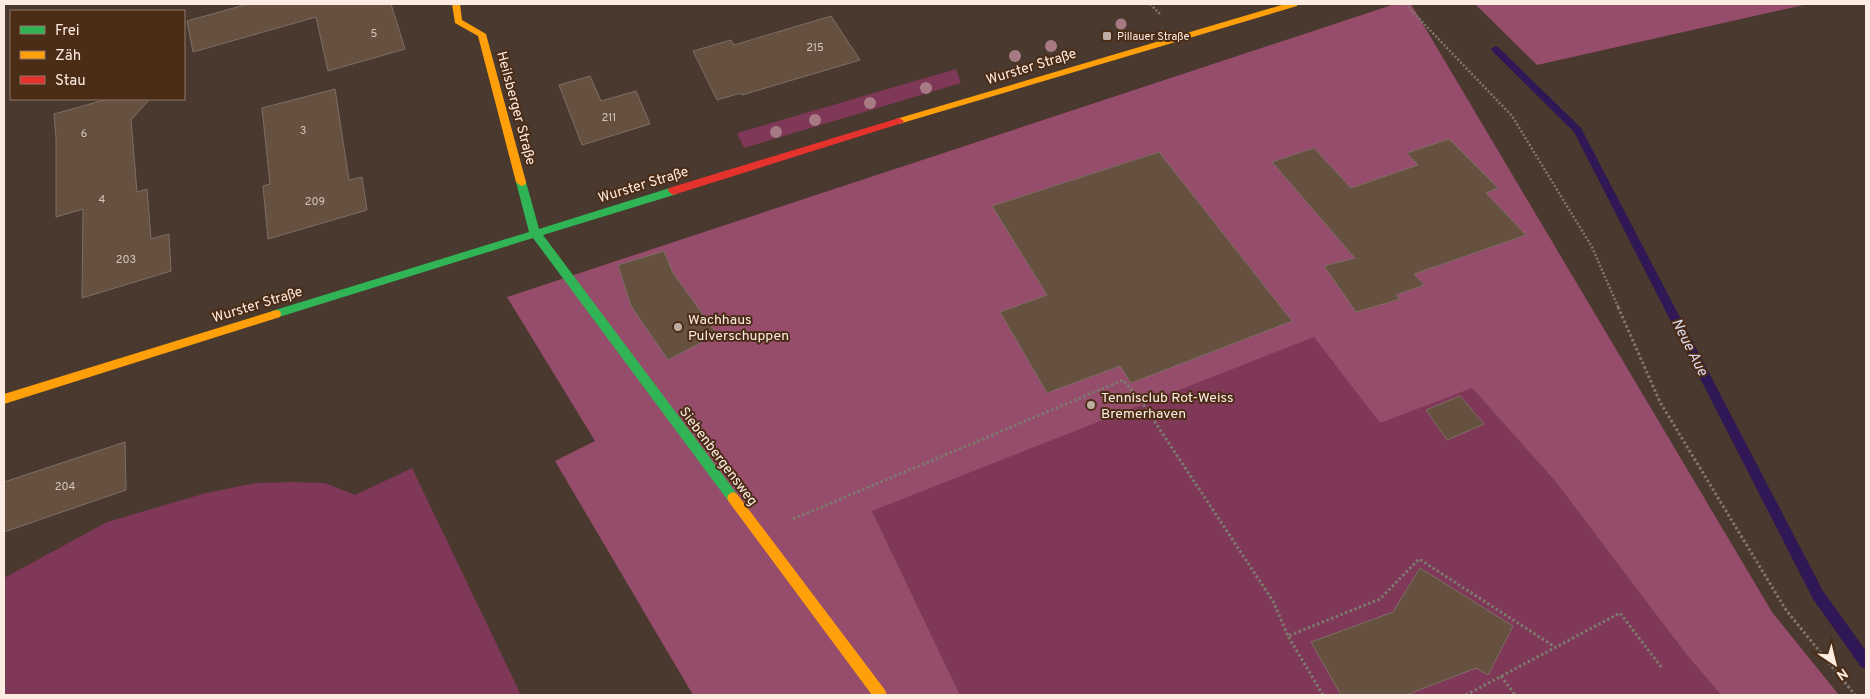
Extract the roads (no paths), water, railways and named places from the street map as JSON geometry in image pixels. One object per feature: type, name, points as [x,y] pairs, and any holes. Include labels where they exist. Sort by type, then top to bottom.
[{"type":"street","name":"Heilsberger Straße","points":[[456,4],[458,22],[482,34],[535,233]]},
{"type":"street","name":"Wurster Straße","points":[[4,399],[535,233],[1100,60],[1294,4]]},
{"type":"street","name":"Siebenbergensweg","points":[[535,233],[880,695]]},
{"type":"waterway","name":"Neue Aue","points":[[1495,49],[1578,130],[1818,595],[1866,662]]},
{"type":"place","name":"Pillauer Straße","points":[[1107,36]]},
{"type":"place","name":"Wachhaus Pulverschuppen","points":[[678,327]]},
{"type":"place","name":"Tennisclub Rot-Weiss Bremerhaven","points":[[1091,405]]}]
